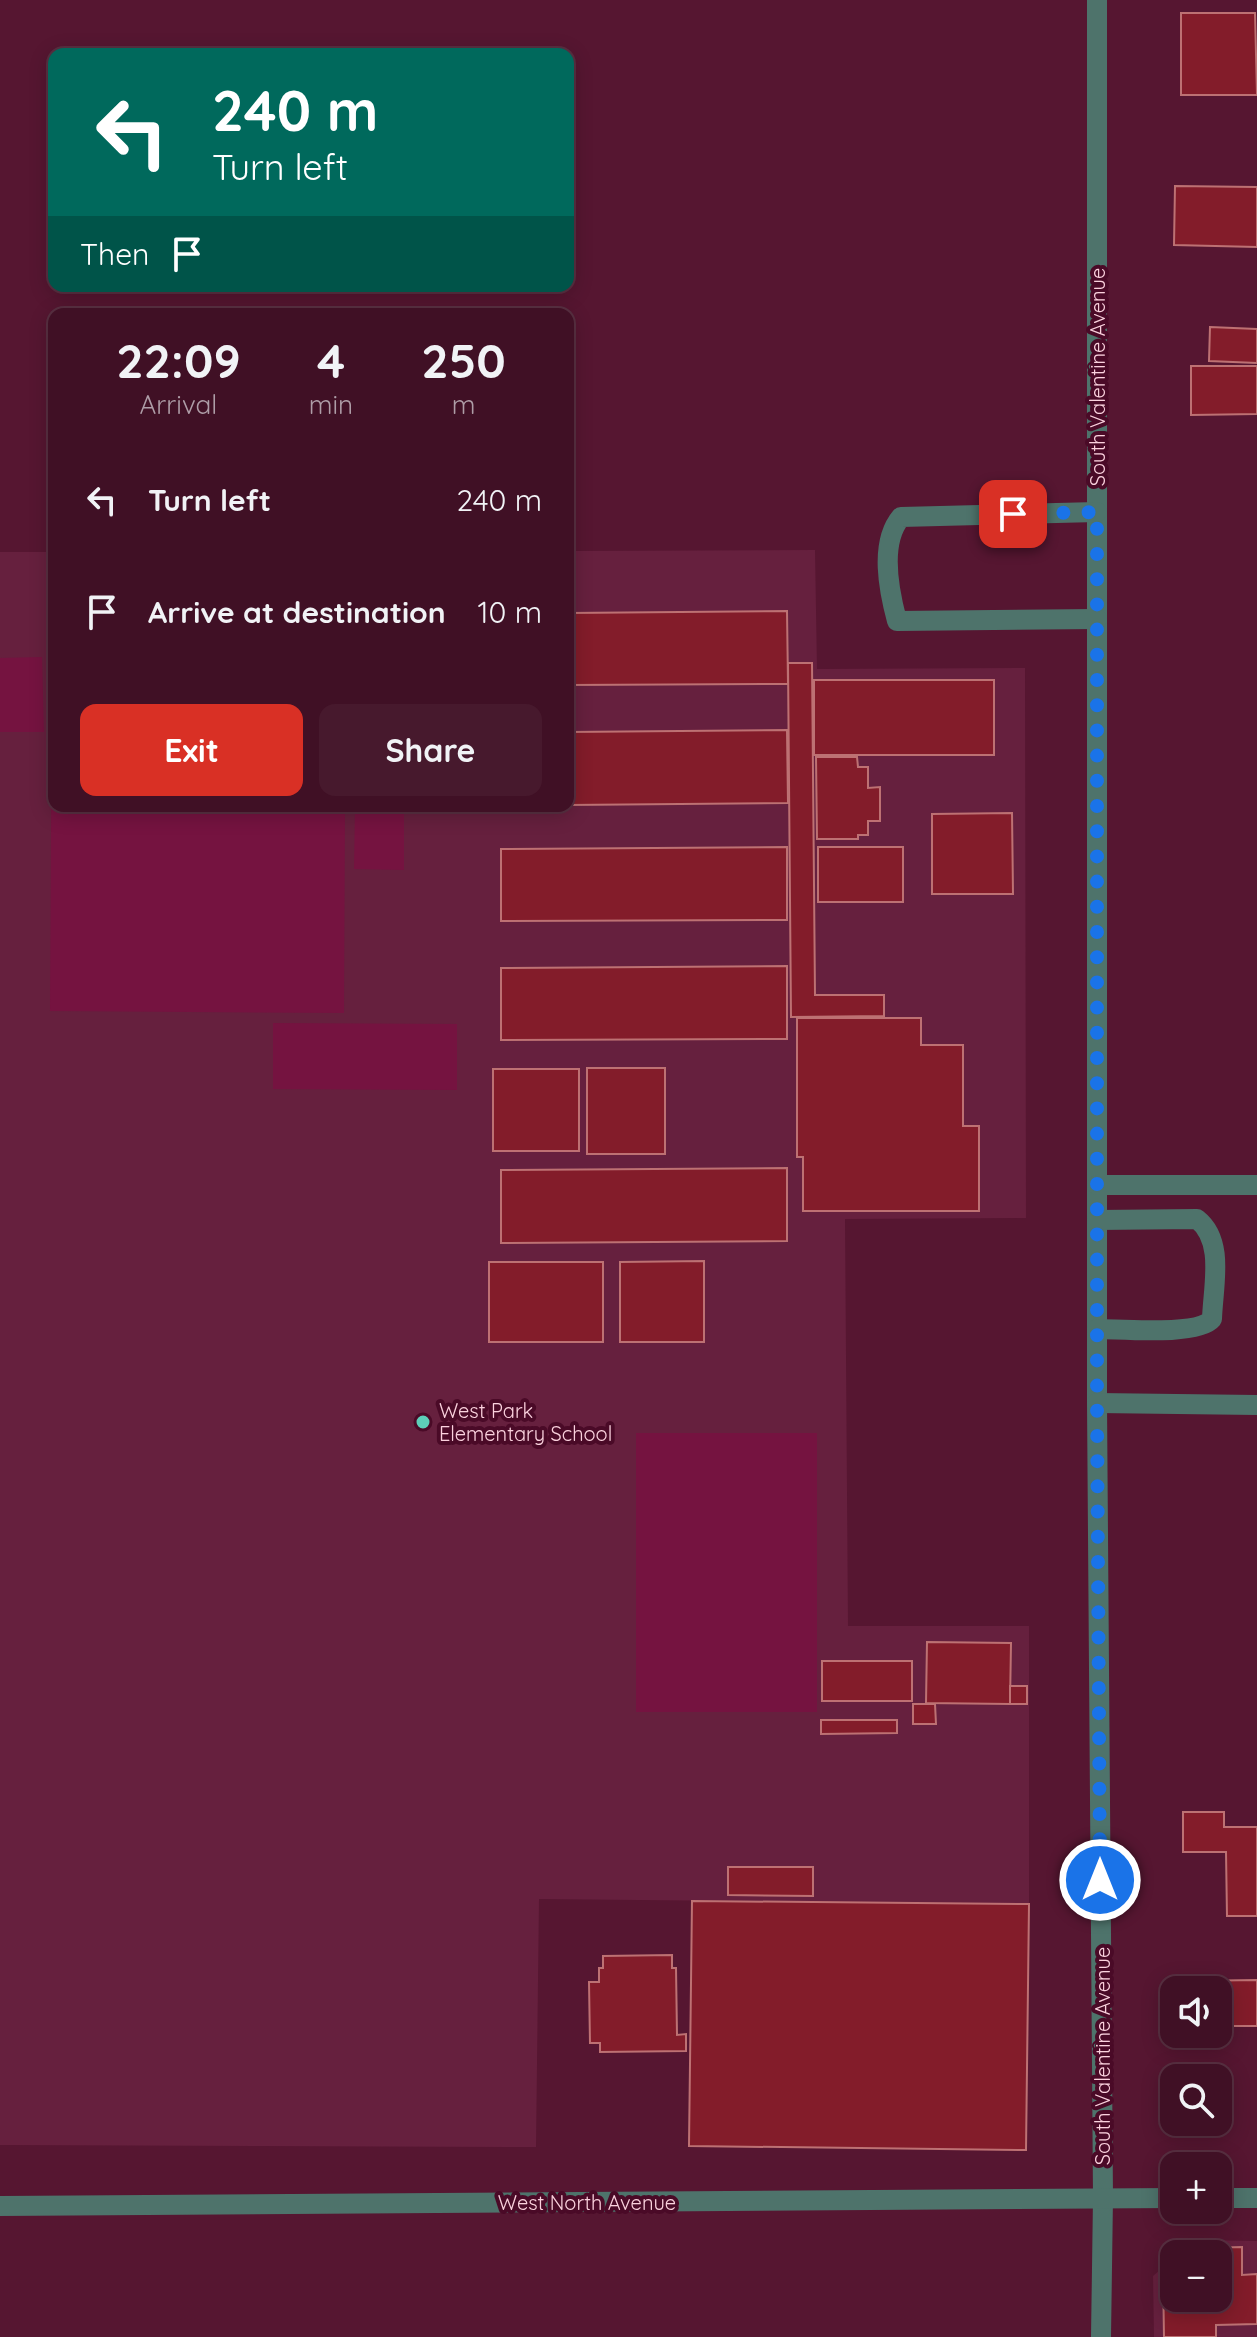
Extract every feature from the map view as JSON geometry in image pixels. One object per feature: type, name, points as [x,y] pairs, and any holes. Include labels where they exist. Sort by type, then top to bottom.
[{"type":"street","name":"South Valentine Avenue","points":[[1097,0],[1097,1403],[1103,2198],[1101,2337]]},
{"type":"street","points":[[1097,512],[901,517],[892,536],[889,576],[890,597],[897,621],[1097,619]]},
{"type":"street","points":[[1097,1185],[1257,1185]]},
{"type":"street","points":[[1097,1220],[1197,1219],[1209,1228],[1215,1244],[1212,1319],[1208,1324],[1190,1329],[1097,1329]]},
{"type":"street","points":[[1097,1403],[1257,1405]]},
{"type":"street","name":"West North Avenue","points":[[0,2206],[1160,2198]]},
{"type":"street","points":[[1232,2198],[1257,2198]]},
{"type":"shaded area","name":"West Park Elementary School","points":[[815,550],[817,669],[1025,668],[1026,1218],[845,1219],[848,1626],[1029,1626],[1029,1904],[539,1899],[536,2147],[0,2145],[0,552],[48,552],[48,812],[574,812],[574,551]]},
{"type":"shaded area","points":[[42,657],[44,732],[0,732],[0,658]]},
{"type":"shaded area","points":[[51,812],[345,812],[344,1013],[50,1011]]},
{"type":"shaded area","points":[[355,812],[404,812],[404,870],[354,869]]},
{"type":"shaded area","points":[[273,1023],[457,1024],[457,1090],[273,1089]]},
{"type":"shaded area","points":[[636,1433],[817,1433],[817,1712],[636,1712]]},
{"type":"shaded area","points":[[1232,2241],[1257,2241],[1257,2337],[1154,2337],[1153,2276],[1160,2270],[1160,2312],[1232,2312]]},
{"type":"building","points":[[1181,13],[1255,13],[1257,95],[1181,95]]},
{"type":"building","points":[[1175,186],[1257,187],[1257,247],[1174,245]]},
{"type":"building","points":[[1210,327],[1257,329],[1257,363],[1209,361]]},
{"type":"building","points":[[1191,366],[1257,366],[1257,414],[1191,415]]},
{"type":"building","points":[[787,611],[788,684],[574,685],[574,613]]},
{"type":"building","points":[[788,663],[812,663],[815,995],[884,995],[884,1016],[791,1017]]},
{"type":"building","points":[[814,680],[994,680],[994,755],[814,755]]},
{"type":"building","points":[[787,730],[788,803],[574,805],[574,732]]},
{"type":"building","points":[[816,757],[857,757],[858,767],[868,767],[868,788],[880,787],[880,821],[868,821],[868,835],[858,835],[858,839],[817,839]]},
{"type":"building","points":[[1012,813],[1013,894],[932,894],[932,814]]},
{"type":"building","points":[[787,847],[787,920],[501,921],[501,849]]},
{"type":"building","points":[[818,847],[903,847],[903,902],[818,902]]},
{"type":"building","points":[[787,966],[787,1039],[501,1040],[501,968]]},
{"type":"building","points":[[797,1018],[921,1018],[921,1045],[963,1045],[963,1126],[979,1126],[979,1211],[803,1211],[803,1157],[797,1157]]},
{"type":"building","points":[[587,1068],[665,1068],[665,1154],[587,1154]]},
{"type":"building","points":[[493,1069],[579,1069],[579,1151],[493,1151]]},
{"type":"building","points":[[787,1168],[787,1241],[501,1243],[501,1170]]},
{"type":"building","points":[[704,1261],[704,1342],[620,1342],[620,1262]]},
{"type":"building","points":[[489,1262],[603,1262],[603,1342],[489,1342]]},
{"type":"building","points":[[927,1642],[1011,1643],[1010,1704],[926,1703]]},
{"type":"building","points":[[822,1661],[912,1661],[912,1701],[822,1701]]},
{"type":"building","points":[[1010,1686],[1027,1686],[1027,1704],[1010,1704]]},
{"type":"building","points":[[913,1704],[935,1704],[936,1724],[913,1724]]},
{"type":"building","points":[[821,1720],[897,1720],[897,1733],[821,1734]]},
{"type":"building","points":[[1183,1812],[1224,1812],[1224,1827],[1257,1827],[1257,1916],[1227,1916],[1226,1852],[1183,1852]]},
{"type":"building","points":[[728,1867],[813,1867],[813,1896],[728,1895]]},
{"type":"building","points":[[692,1901],[1029,1904],[1026,2150],[689,2146]]},
{"type":"building","points":[[672,1955],[672,1968],[676,1968],[677,2035],[686,2034],[686,2051],[600,2052],[600,2043],[590,2043],[589,1982],[599,1982],[603,1956]]},
{"type":"building","points":[[1232,1980],[1257,1980],[1257,2026],[1232,2026]]},
{"type":"building","points":[[1232,2247],[1242,2247],[1242,2275],[1257,2274],[1257,2324],[1216,2325],[1216,2337],[1164,2337],[1164,2312],[1232,2312]]},
{"type":"place","name":"West Park Elementary School","points":[[423,1422]]},
{"type":"route","points":[[1013,514],[1097,512],[1100,1880]]}]
